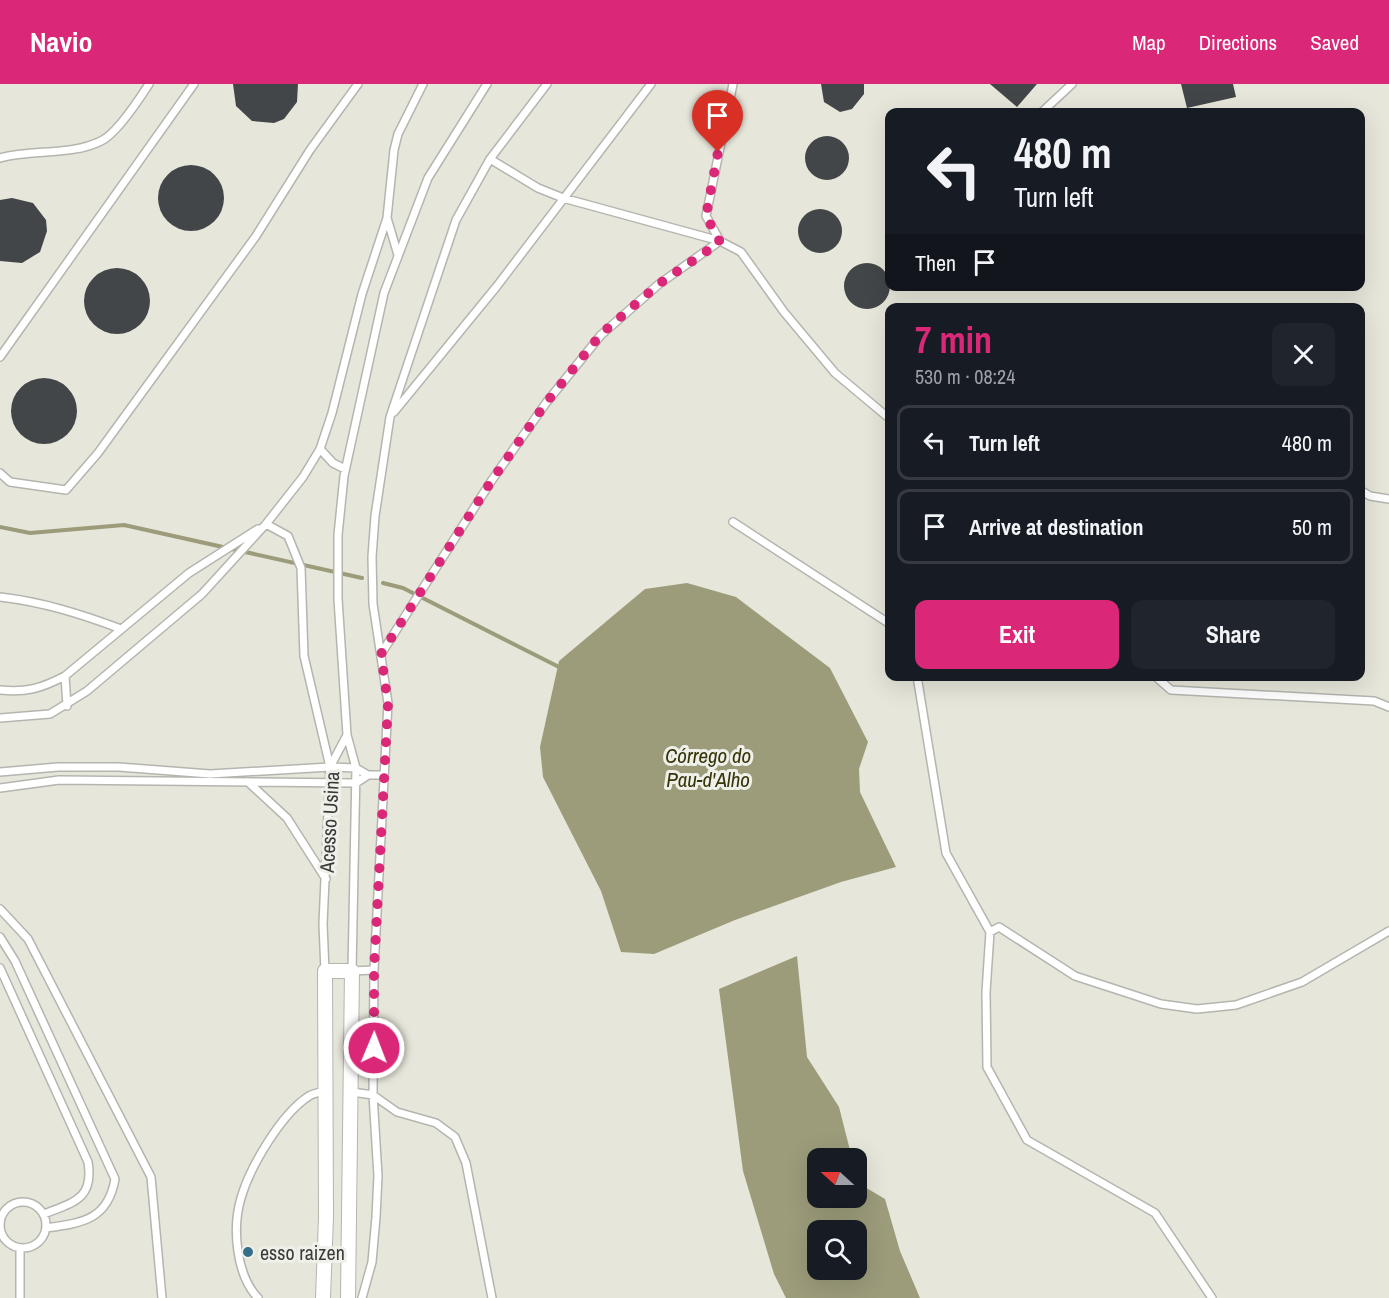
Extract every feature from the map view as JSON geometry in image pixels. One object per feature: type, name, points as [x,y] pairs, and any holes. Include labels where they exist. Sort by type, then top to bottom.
[{"type":"street","points":[[325,971],[352,971]]},
{"type":"street","name":"Acesso Usina","points":[[323,1298],[327,1091],[325,971]]},
{"type":"street","name":"Acesso Usina","points":[[348,1298],[352,971]]},
{"type":"street","points":[[327,1091],[352,1092]]},
{"type":"lane","points":[[0,158],[17,153],[67,150],[103,141],[134,107],[149,84]]},
{"type":"lane","points":[[0,357],[194,84]]},
{"type":"lane","points":[[0,473],[10,482],[66,490],[98,453],[256,236],[310,150],[358,84]]},
{"type":"lane","points":[[0,718],[36,717],[67,706],[202,594],[266,524],[303,477],[320,449],[332,413],[362,294],[387,218],[394,150],[398,134],[423,84]]},
{"type":"lane","points":[[347,735],[338,582],[338,535],[345,469],[384,292],[428,178],[488,84]]},
{"type":"lane","points":[[362,1298],[372,1262],[378,1176],[373,1095],[374,970],[384,821],[382,775],[388,704],[374,604],[372,557],[375,516],[390,417],[456,220],[490,159],[547,84]]},
{"type":"lane","points":[[390,417],[496,286],[651,84]]},
{"type":"lane","points":[[720,242],[706,216],[734,84]]},
{"type":"lane","points":[[1046,108],[1072,84]]},
{"type":"lane","points":[[490,159],[538,188],[563,198],[720,242],[741,252],[784,312],[836,373],[885,415]]},
{"type":"lane","points":[[387,218],[398,255]]},
{"type":"lane","points":[[381,654],[492,480],[539,412],[601,334],[659,284],[720,242]]},
{"type":"lane","points":[[320,449],[333,463],[345,469]]},
{"type":"lane","points":[[1365,493],[1389,499]]},
{"type":"lane","points":[[734,522],[885,621]]},
{"type":"lane","points":[[0,690],[28,691],[42,688],[65,676],[189,573],[266,524]]},
{"type":"lane","points":[[266,524],[288,536],[301,568],[304,656],[330,767]]},
{"type":"lane","points":[[0,597],[36,601],[72,610],[121,629]]},
{"type":"lane","points":[[65,676],[67,706]]},
{"type":"lane","points":[[918,681],[946,853],[990,932],[986,992],[987,1068],[1027,1140],[1155,1213],[1212,1298]]},
{"type":"lane","points":[[1161,681],[1171,690],[1374,701],[1389,707]]},
{"type":"lane","name":"Acesso Usina","points":[[325,971],[323,924],[330,767],[347,735]]},
{"type":"lane","name":"Acesso Usina","points":[[347,735],[356,768],[352,971]]},
{"type":"lane","points":[[0,772],[58,767],[119,767],[210,774],[330,767],[356,768],[368,775],[382,775]]},
{"type":"lane","points":[[248,772],[248,783],[287,818],[326,879]]},
{"type":"lane","points":[[0,788],[59,780],[329,784],[356,783],[368,775]]},
{"type":"lane","points":[[0,909],[28,939],[151,1177],[162,1298]]},
{"type":"lane","points":[[990,932],[999,927],[1075,976],[1161,1004],[1197,1009],[1236,1005],[1302,982],[1389,931]]},
{"type":"lane","points":[[0,937],[15,962],[116,1179],[110,1201],[91,1219],[46,1228]]},
{"type":"lane","points":[[0,968],[88,1162],[90,1177],[85,1193],[66,1206],[44,1214]]},
{"type":"lane","points":[[352,971],[374,970]]},
{"type":"lane","points":[[258,1298],[247,1286],[238,1251],[241,1198],[256,1163],[290,1114],[310,1095],[327,1091]]},
{"type":"lane","points":[[352,1092],[373,1095],[397,1112],[436,1123],[455,1137],[466,1163],[492,1298]]},
{"type":"lane","points":[[20,1202],[34,1204],[44,1214],[46,1228],[40,1241],[27,1248],[20,1248],[3,1241],[0,1221],[7,1208],[20,1202]]},
{"type":"lane","points":[[20,1248],[20,1298]]},
{"type":"shaded area","points":[[0,84],[1389,84],[1389,1298],[0,1298]]},
{"type":"water","name":"Córrego do Pau-d'Alho","points":[[687,583],[736,597],[830,668],[868,742],[859,769],[860,792],[896,867],[841,882],[735,920],[654,954],[621,952],[601,891],[543,777],[540,747],[559,661],[645,589]]},
{"type":"water","points":[[797,956],[807,1057],[839,1107],[849,1148],[807,1148],[807,1208],[867,1208],[867,1188],[885,1199],[900,1251],[920,1298],[786,1298],[774,1274],[743,1171],[719,989]]},
{"type":"building","points":[[233,84],[298,84],[297,102],[284,119],[274,123],[252,121],[236,106]]},
{"type":"building","points":[[821,84],[864,84],[864,94],[852,109],[840,112],[824,102]]},
{"type":"building","points":[[990,84],[1037,84],[1017,107]]},
{"type":"building","points":[[1181,84],[1233,84],[1236,97],[1187,108]]},
{"type":"building","points":[[827,136],[843,142],[849,158],[843,174],[827,180],[811,174],[805,158],[811,142]]},
{"type":"building","points":[[191,165],[204,168],[214,175],[221,185],[224,198],[221,211],[214,221],[204,228],[191,231],[178,228],[168,221],[161,211],[158,198],[161,185],[168,175],[178,168]]},
{"type":"building","points":[[12,198],[33,203],[46,220],[47,231],[40,252],[22,263],[0,261],[0,200]]},
{"type":"building","points":[[820,209],[835,216],[842,231],[835,246],[820,253],[805,246],[798,231],[805,216]]},
{"type":"building","points":[[867,263],[883,270],[885,291],[889,291],[883,302],[867,309],[851,302],[844,286],[851,270]]},
{"type":"building","points":[[117,268],[130,271],[140,278],[147,288],[150,301],[147,314],[140,324],[130,331],[117,334],[104,331],[94,324],[87,314],[84,301],[87,288],[94,278],[104,271]]},
{"type":"building","points":[[44,378],[57,381],[67,388],[74,398],[77,411],[74,424],[67,434],[57,441],[44,444],[31,441],[21,434],[14,424],[11,411],[14,398],[21,388],[31,381]]},
{"type":"waterway","points":[[0,527],[30,533],[124,525],[362,578]]},
{"type":"waterway","points":[[383,583],[403,588],[561,668]]},
{"type":"place","name":"esso raizen","points":[[248,1252]]},
{"type":"route","points":[[374,1048],[374,970],[384,821],[382,775],[388,704],[381,654],[492,480],[546,403],[601,334],[659,284],[720,242],[706,216],[718,152]]}]
